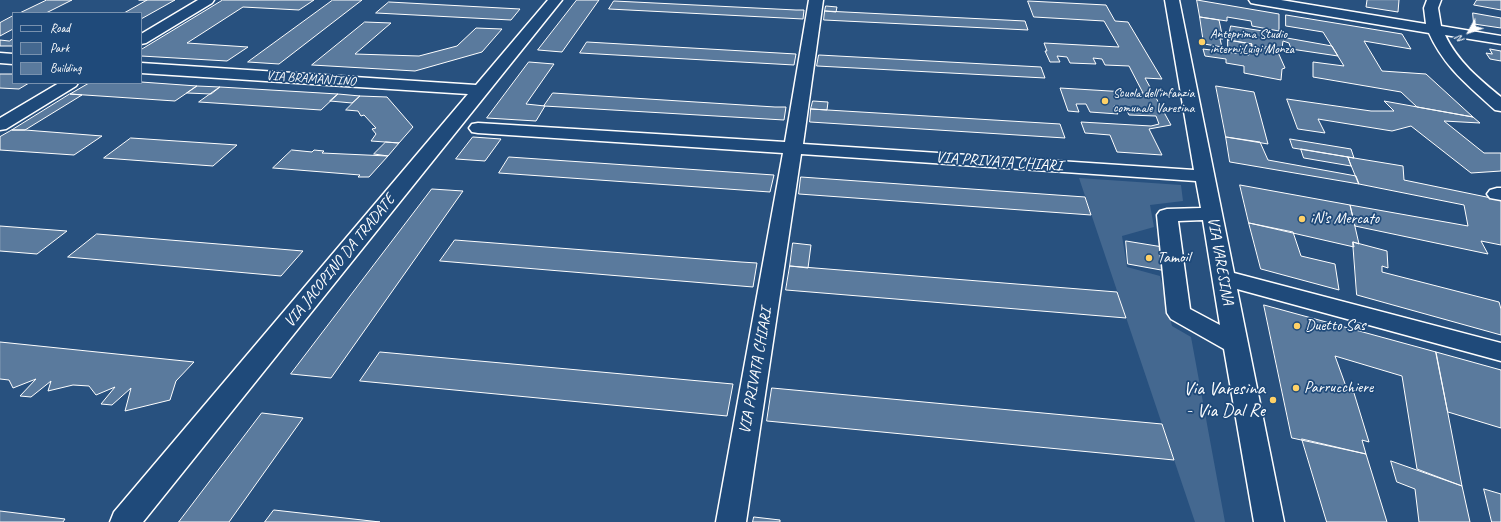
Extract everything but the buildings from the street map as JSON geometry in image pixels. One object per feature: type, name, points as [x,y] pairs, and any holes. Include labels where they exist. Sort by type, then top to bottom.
[{"type":"street","points":[[142,39],[207,0]]},
{"type":"street","name":"VIA JACOPINO DA TRADATE","points":[[125,522],[555,0]]},
{"type":"street","name":"VIA PRIVATA CHIARI","points":[[731,522],[794,148],[816,0]]},
{"type":"street","name":"VIA VARESINA","points":[[1172,0],[1196,175],[1212,214],[1268,522]]},
{"type":"street","points":[[1256,0],[1501,40]]},
{"type":"street","points":[[1434,0],[1432,4],[1432,22],[1435,30],[1461,71],[1501,106]]},
{"type":"street","points":[[0,58],[12,59]]},
{"type":"street","name":"VIA BRAMANTINO","points":[[142,68],[481,90]]},
{"type":"street","points":[[0,125],[68,84]]},
{"type":"street","name":"VIA PRIVATA CHIARI","points":[[478,128],[1196,175]]},
{"type":"street","points":[[1212,214],[1167,215],[1179,313],[1236,344]]},
{"type":"street","points":[[1224,278],[1501,352]]},
{"type":"green space","points":[[1079,178],[1181,185],[1183,201],[1150,205],[1154,227],[1122,236],[1127,267],[1160,276],[1172,326],[1191,337],[1225,522],[1195,522]]},
{"type":"place","name":"Anteprima Studio interni;Luigi Monza","points":[[1202,42]]},
{"type":"place","name":"Scuola dell'infanzia comunale Varesina","points":[[1105,101]]},
{"type":"place","name":"iN’s Mercato","points":[[1302,219]]},
{"type":"place","name":"Tamoil","points":[[1149,258]]},
{"type":"place","name":"Duetto Sas","points":[[1297,326]]},
{"type":"place","name":"Parrucchiere","points":[[1296,388]]},
{"type":"place","name":"Via Varesina - Via Dal Re","points":[[1273,400]]}]
